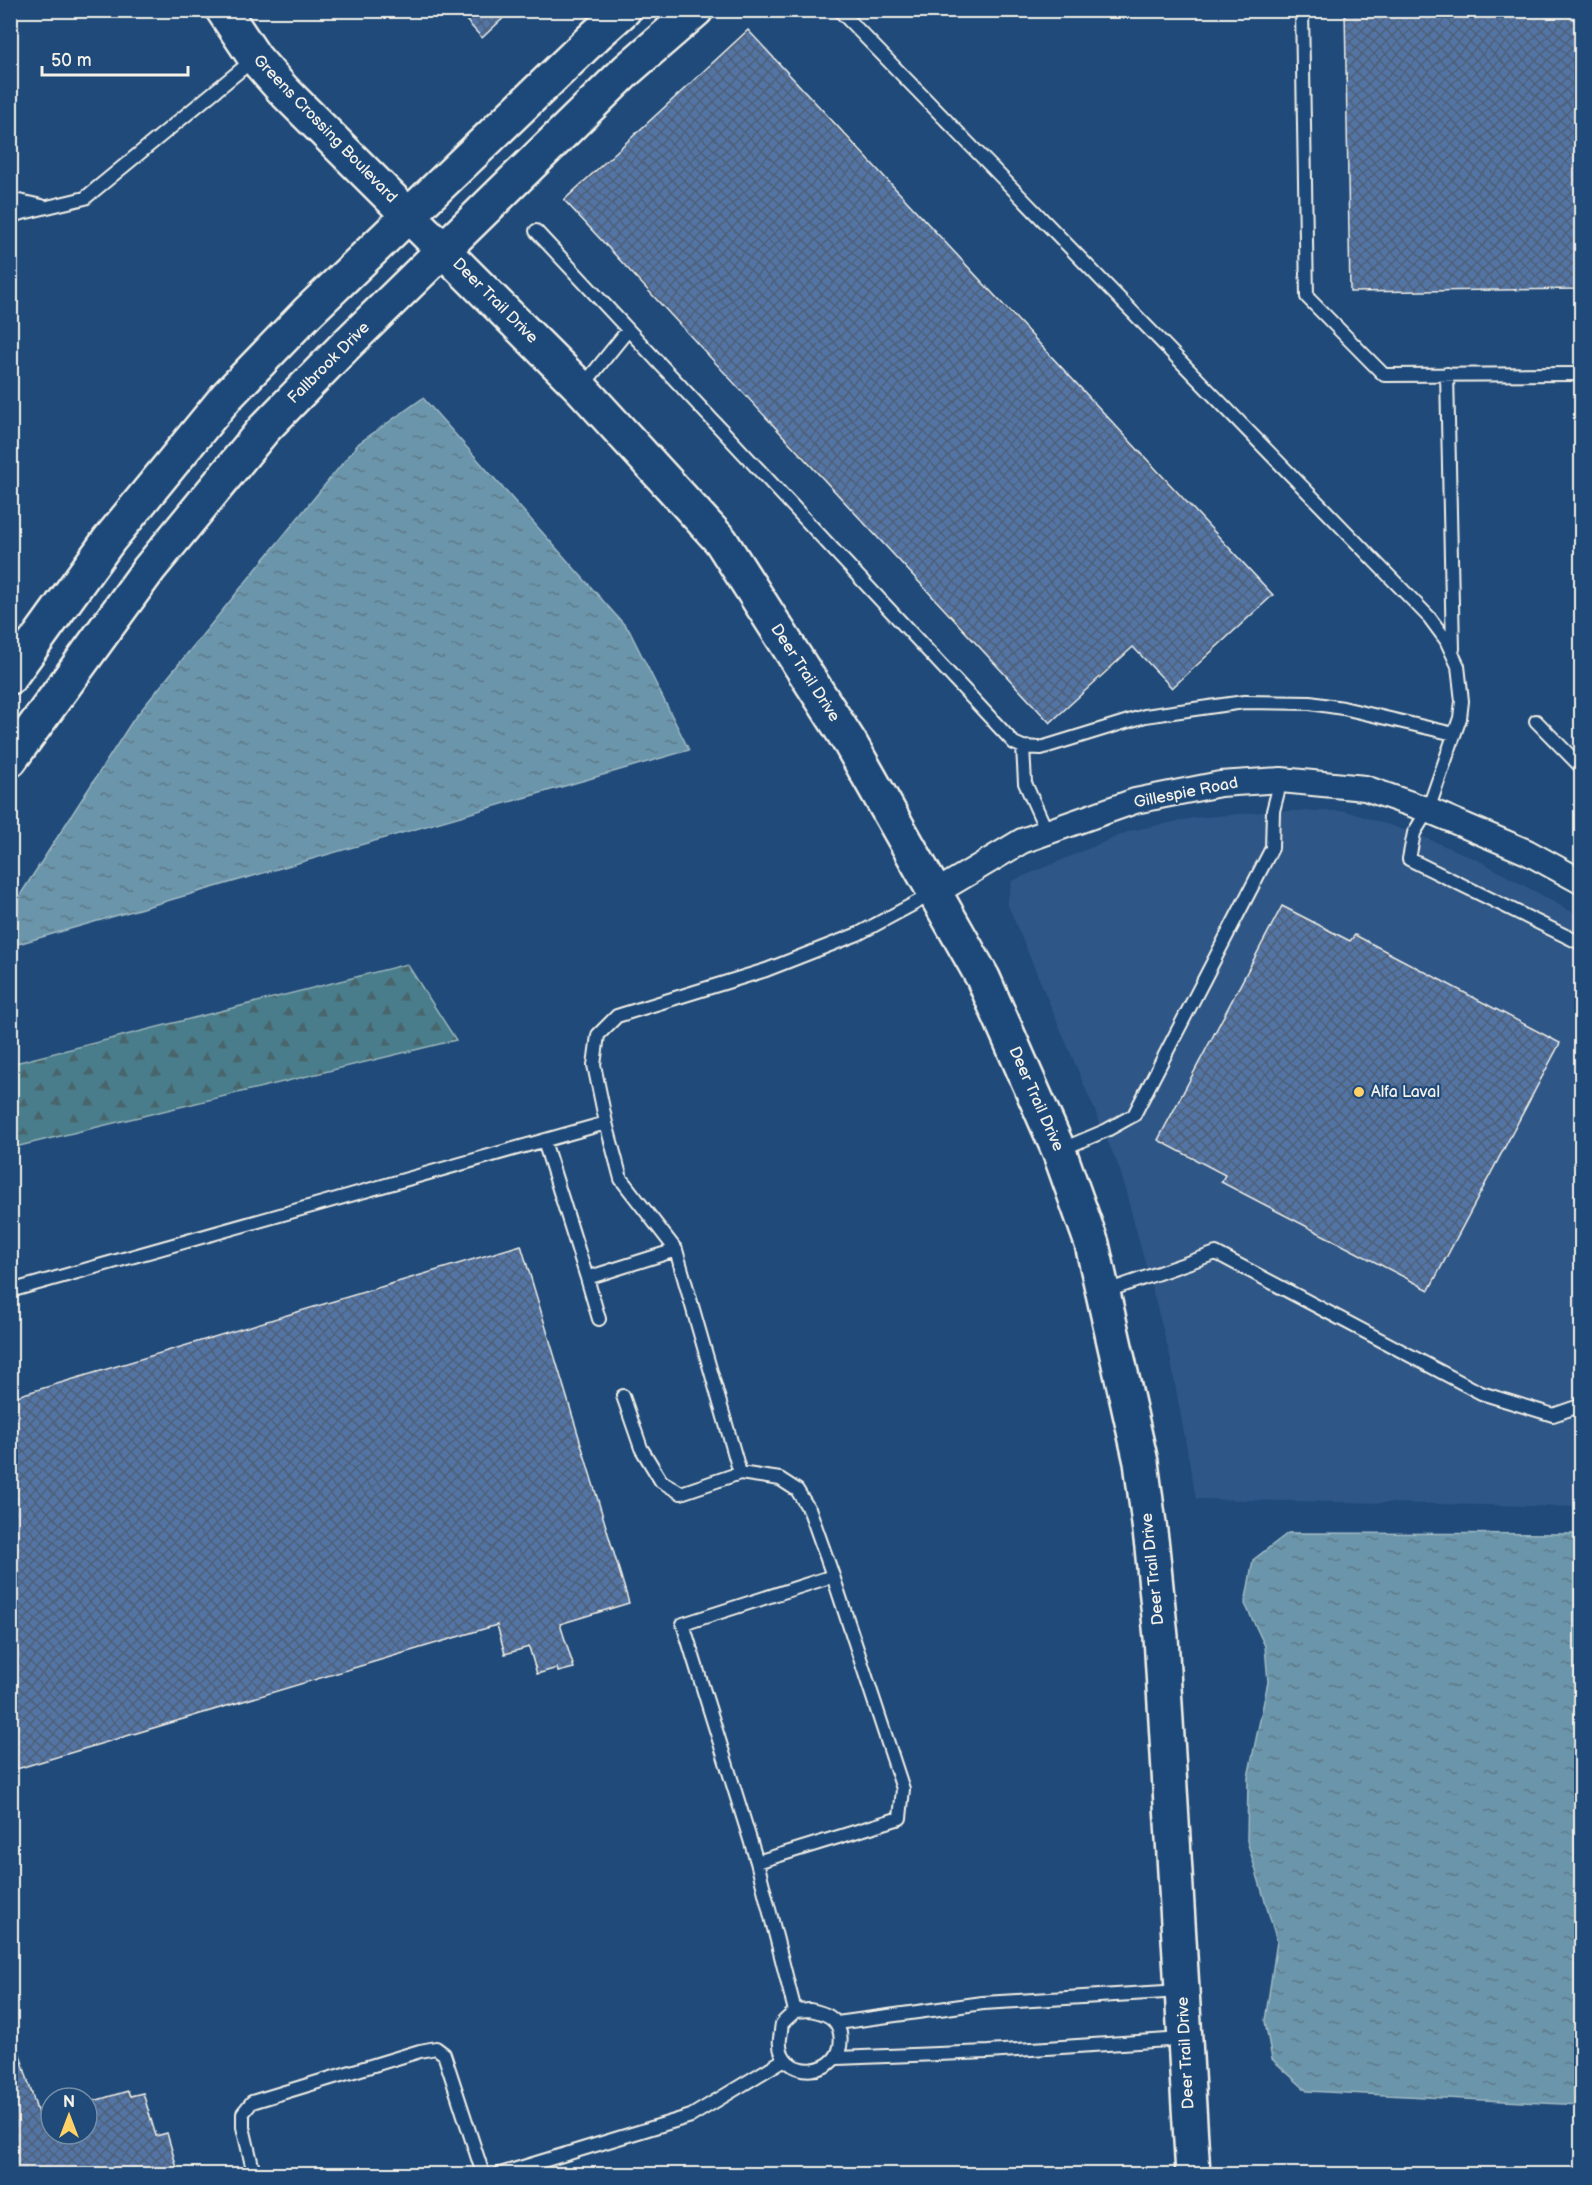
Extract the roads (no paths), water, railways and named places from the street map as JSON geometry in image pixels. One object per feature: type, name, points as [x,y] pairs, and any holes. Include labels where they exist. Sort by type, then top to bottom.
[{"type":"street","name":"Greens Crossing Boulevard","points":[[223,10],[255,58],[408,216]]},
{"type":"street","points":[[10,677],[109,540],[227,396],[308,312],[624,10]]},
{"type":"street","name":"Fallbrook Drive","points":[[10,760],[149,569],[264,429],[344,347],[627,70],[696,10]]},
{"type":"street","name":"Deer Trail Drive","points":[[408,216],[581,388],[721,541],[850,743],[983,978],[1059,1151],[1089,1235],[1141,1462],[1161,1637],[1192,2175]]},
{"type":"street","points":[[70,595],[110,624]]},
{"type":"street","name":"Gillespie Road","points":[[935,893],[1022,841],[1135,801],[1220,784],[1281,780],[1365,788],[1428,810],[1527,852],[1581,882]]},
{"type":"lane","points":[[840,10],[1429,617],[1446,640],[1458,666],[1460,718],[1428,810],[1414,834],[1409,859],[1581,944]]},
{"type":"lane","points":[[1302,10],[1307,297],[1384,375],[1581,374]]},
{"type":"lane","points":[[10,216],[86,198],[255,58]]},
{"type":"lane","points":[[10,199],[46,207]]},
{"type":"lane","points":[[536,231],[1014,743],[1023,747],[1041,748],[1146,716],[1244,702],[1310,703],[1343,708],[1454,734]]},
{"type":"lane","points":[[581,388],[628,330]]},
{"type":"lane","points":[[1447,374],[1453,655]]},
{"type":"lane","points":[[1536,721],[1581,768]]},
{"type":"lane","points":[[1023,747],[1025,783],[1047,832]]},
{"type":"lane","points":[[1059,1151],[1107,1130],[1134,1115],[1272,848],[1274,810],[1281,780]]},
{"type":"lane","points":[[740,1473],[676,1250],[621,1179],[594,1065],[598,1035],[617,1016],[766,970],[858,933],[935,893]]},
{"type":"lane","points":[[10,1291],[606,1123]]},
{"type":"lane","points":[[544,1141],[599,1319]]},
{"type":"lane","points":[[587,1278],[676,1250]]},
{"type":"lane","points":[[1103,1292],[1216,1253],[1481,1393],[1553,1415],[1581,1406]]},
{"type":"lane","points":[[623,1396],[641,1448],[661,1481],[681,1493],[740,1473],[780,1479],[797,1490],[810,1511],[903,1789],[900,1818],[757,1862]]},
{"type":"lane","points":[[795,2011],[757,1862],[683,1624],[833,1576]]},
{"type":"lane","points":[[1182,1991],[983,2002],[837,2023],[821,2012],[795,2011],[782,2024],[780,2044],[785,2059],[795,2068],[809,2070],[825,2067],[837,2058],[988,2052],[1185,2039]]},
{"type":"lane","points":[[837,2023],[841,2043],[837,2058]]},
{"type":"lane","points":[[254,2175],[243,2127],[243,2113],[252,2102],[436,2048],[444,2054],[483,2175]]},
{"type":"lane","points":[[500,2175],[691,2116],[785,2059]]},
{"type":"water","points":[[423,398],[629,630],[689,750],[11,946],[11,909],[133,720],[359,443]]},
{"type":"water","points":[[1288,1533],[1581,1534],[1581,2105],[1307,2091],[1272,2059],[1265,2021],[1277,1941],[1247,1841],[1248,1777],[1268,1682],[1265,1646],[1245,1604],[1253,1560]]},
{"type":"place","name":"Alfa Laval","points":[[1359,1092]]}]
